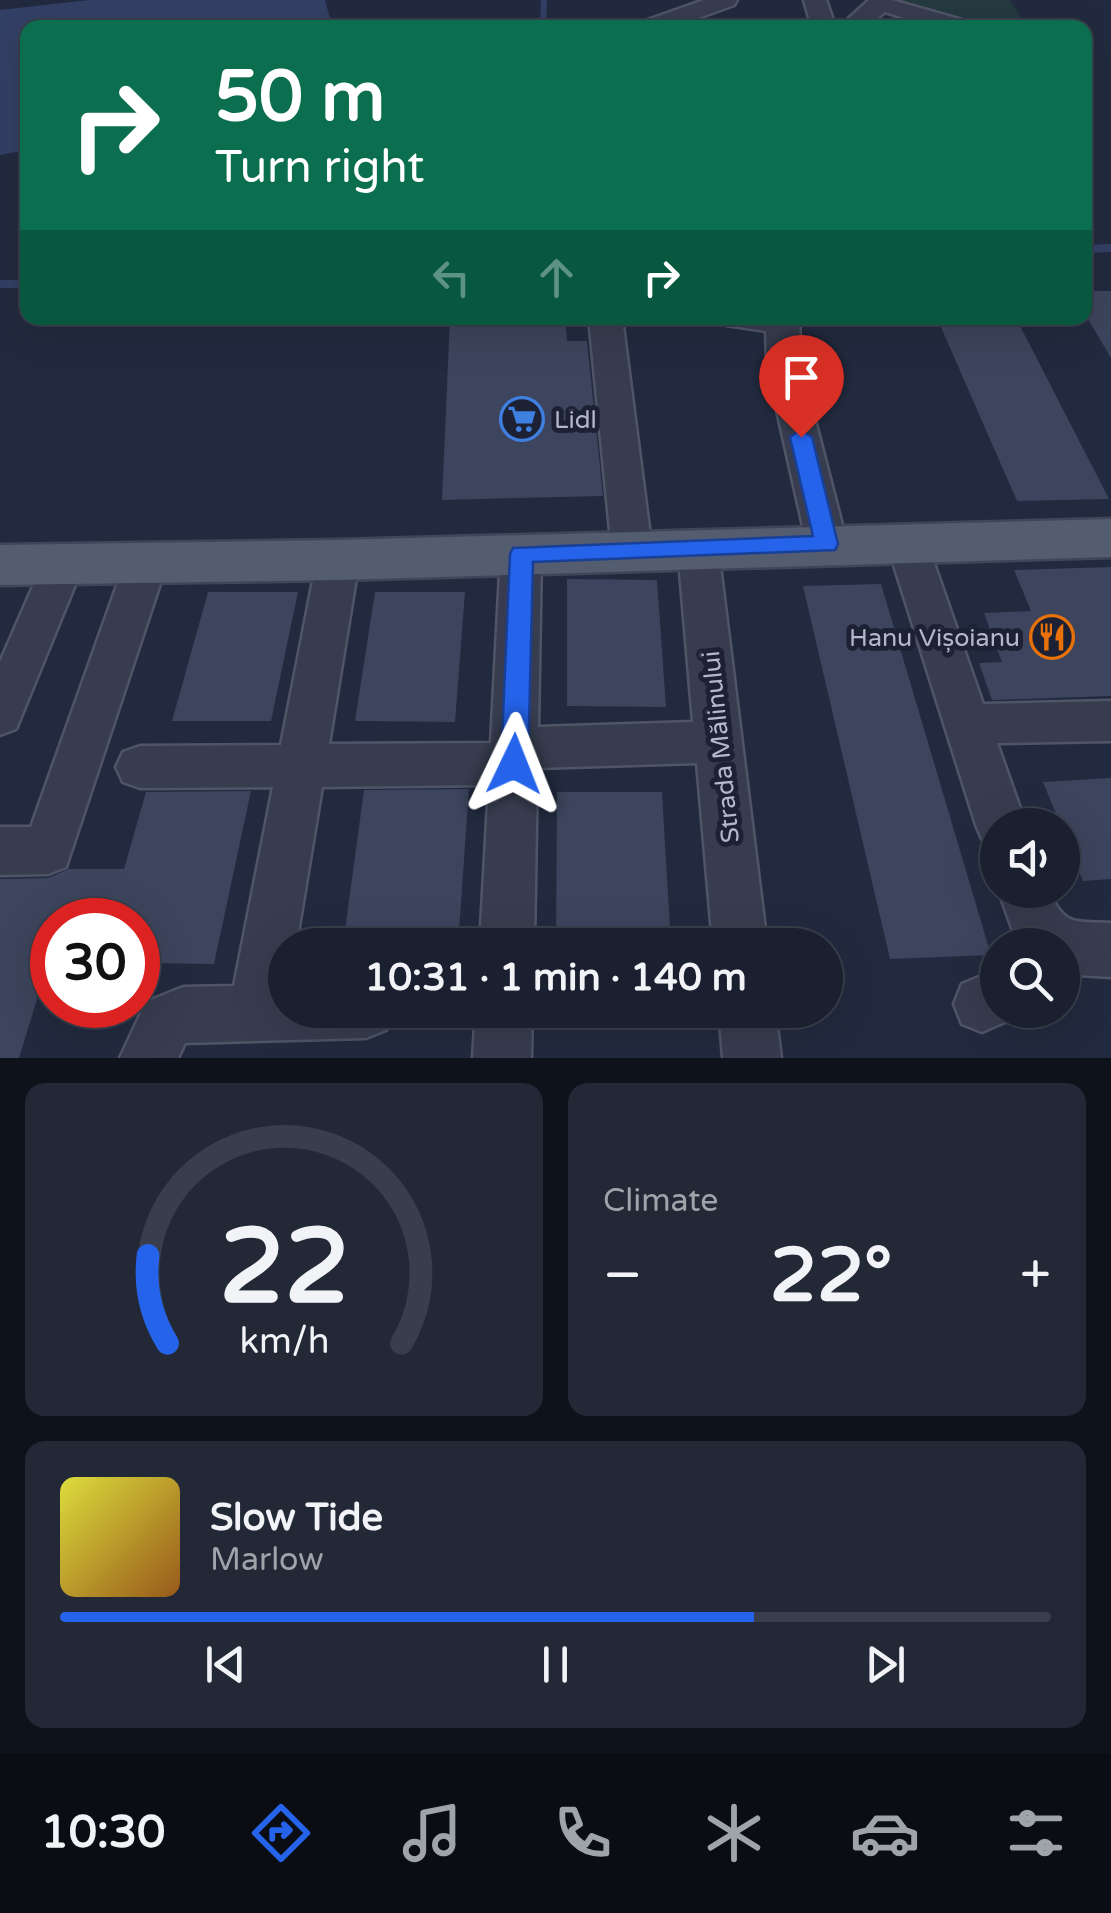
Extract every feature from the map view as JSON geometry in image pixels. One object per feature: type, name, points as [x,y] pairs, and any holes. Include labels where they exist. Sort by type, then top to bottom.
[{"type":"main road","points":[[0,565],[338,560],[1111,538]]},
{"type":"street","points":[[670,20],[726,0]]},
{"type":"street","points":[[859,20],[880,2],[938,20]]},
{"type":"street","points":[[606,325],[632,551]]},
{"type":"street","points":[[782,325],[784,366],[827,544]]},
{"type":"street","points":[[907,543],[995,808]]},
{"type":"street","name":"Strada Mălinului","points":[[698,549],[738,928]]},
{"type":"street","points":[[508,928],[521,554]]},
{"type":"street","points":[[0,851],[48,850],[147,560]]},
{"type":"street","points":[[257,1013],[338,560]]},
{"type":"street","points":[[0,715],[63,563]]},
{"type":"street","points":[[966,724],[1111,721]]},
{"type":"street","points":[[140,768],[302,766],[720,742]]},
{"type":"street","points":[[1080,948],[1111,950]]},
{"type":"street","points":[[149,1058],[166,1022],[183,1015],[268,1013]]},
{"type":"street","points":[[502,1058],[503,1028]]},
{"type":"street","points":[[749,1028],[752,1058]]},
{"type":"shaded area","points":[[897,0],[1010,0],[1023,20],[974,20]]},
{"type":"water","points":[[89,0],[325,0],[330,18],[20,20],[20,151],[0,155],[0,10]]},
{"type":"building","points":[[1092,291],[1111,291],[1111,358],[1092,325]]},
{"type":"building","name":"Lidl","points":[[450,325],[566,325],[567,341],[587,341],[603,496],[442,500]]},
{"type":"building","points":[[940,325],[1020,325],[1109,499],[1017,501]]},
{"type":"building","name":"Hanu Vișoianu","points":[[1111,567],[1111,696],[992,700],[979,663],[1002,662],[984,613],[1031,611],[1014,570]]},
{"type":"building","points":[[567,579],[657,580],[666,707],[567,706]]},
{"type":"building","points":[[881,584],[983,928],[980,955],[890,959],[803,586]]},
{"type":"building","points":[[208,592],[298,592],[271,721],[172,721]]},
{"type":"building","points":[[375,592],[465,592],[455,722],[355,721]]},
{"type":"building","points":[[1111,778],[1111,879],[1083,881],[1080,808],[1054,808],[1043,782]]},
{"type":"building","points":[[469,789],[459,928],[345,928],[364,790]]},
{"type":"building","points":[[251,791],[214,964],[160,963],[160,898],[30,898],[30,1022],[19,1058],[0,1058],[0,879],[48,878],[69,869],[124,869],[146,792]]},
{"type":"building","points":[[557,792],[662,792],[670,928],[556,928]]},
{"type":"waterway","points":[[543,20],[544,0]]},
{"type":"waterway","points":[[1092,249],[1111,248]]},
{"type":"waterway","points":[[0,284],[20,284]]},
{"type":"place","name":"Lidl","points":[[522,419]]},
{"type":"place","name":"Hanu Vișoianu","points":[[1052,637]]},
{"type":"route","points":[[514,764],[521,554],[827,544],[801,437]]}]
